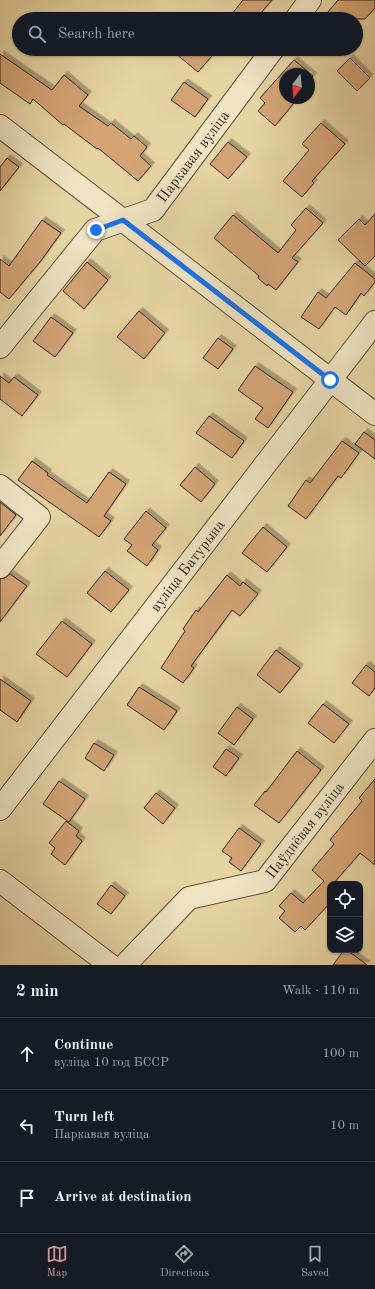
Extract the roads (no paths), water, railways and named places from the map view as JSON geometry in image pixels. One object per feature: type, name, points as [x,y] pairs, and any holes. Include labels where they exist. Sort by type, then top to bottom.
[{"type":"street","points":[[301,12],[310,0]]},
{"type":"street","name":"Паркавая вуліца","points":[[0,347],[96,230],[153,210],[268,56]]},
{"type":"street","points":[[0,126],[375,414]]},
{"type":"street","name":"вуліца Батурына","points":[[0,809],[375,322]]},
{"type":"street","points":[[0,486],[39,517],[0,567]]},
{"type":"street","name":"Паўднёвая вуліца","points":[[125,965],[189,898],[264,881],[375,740]]},
{"type":"street","points":[[0,880],[110,965]]}]
